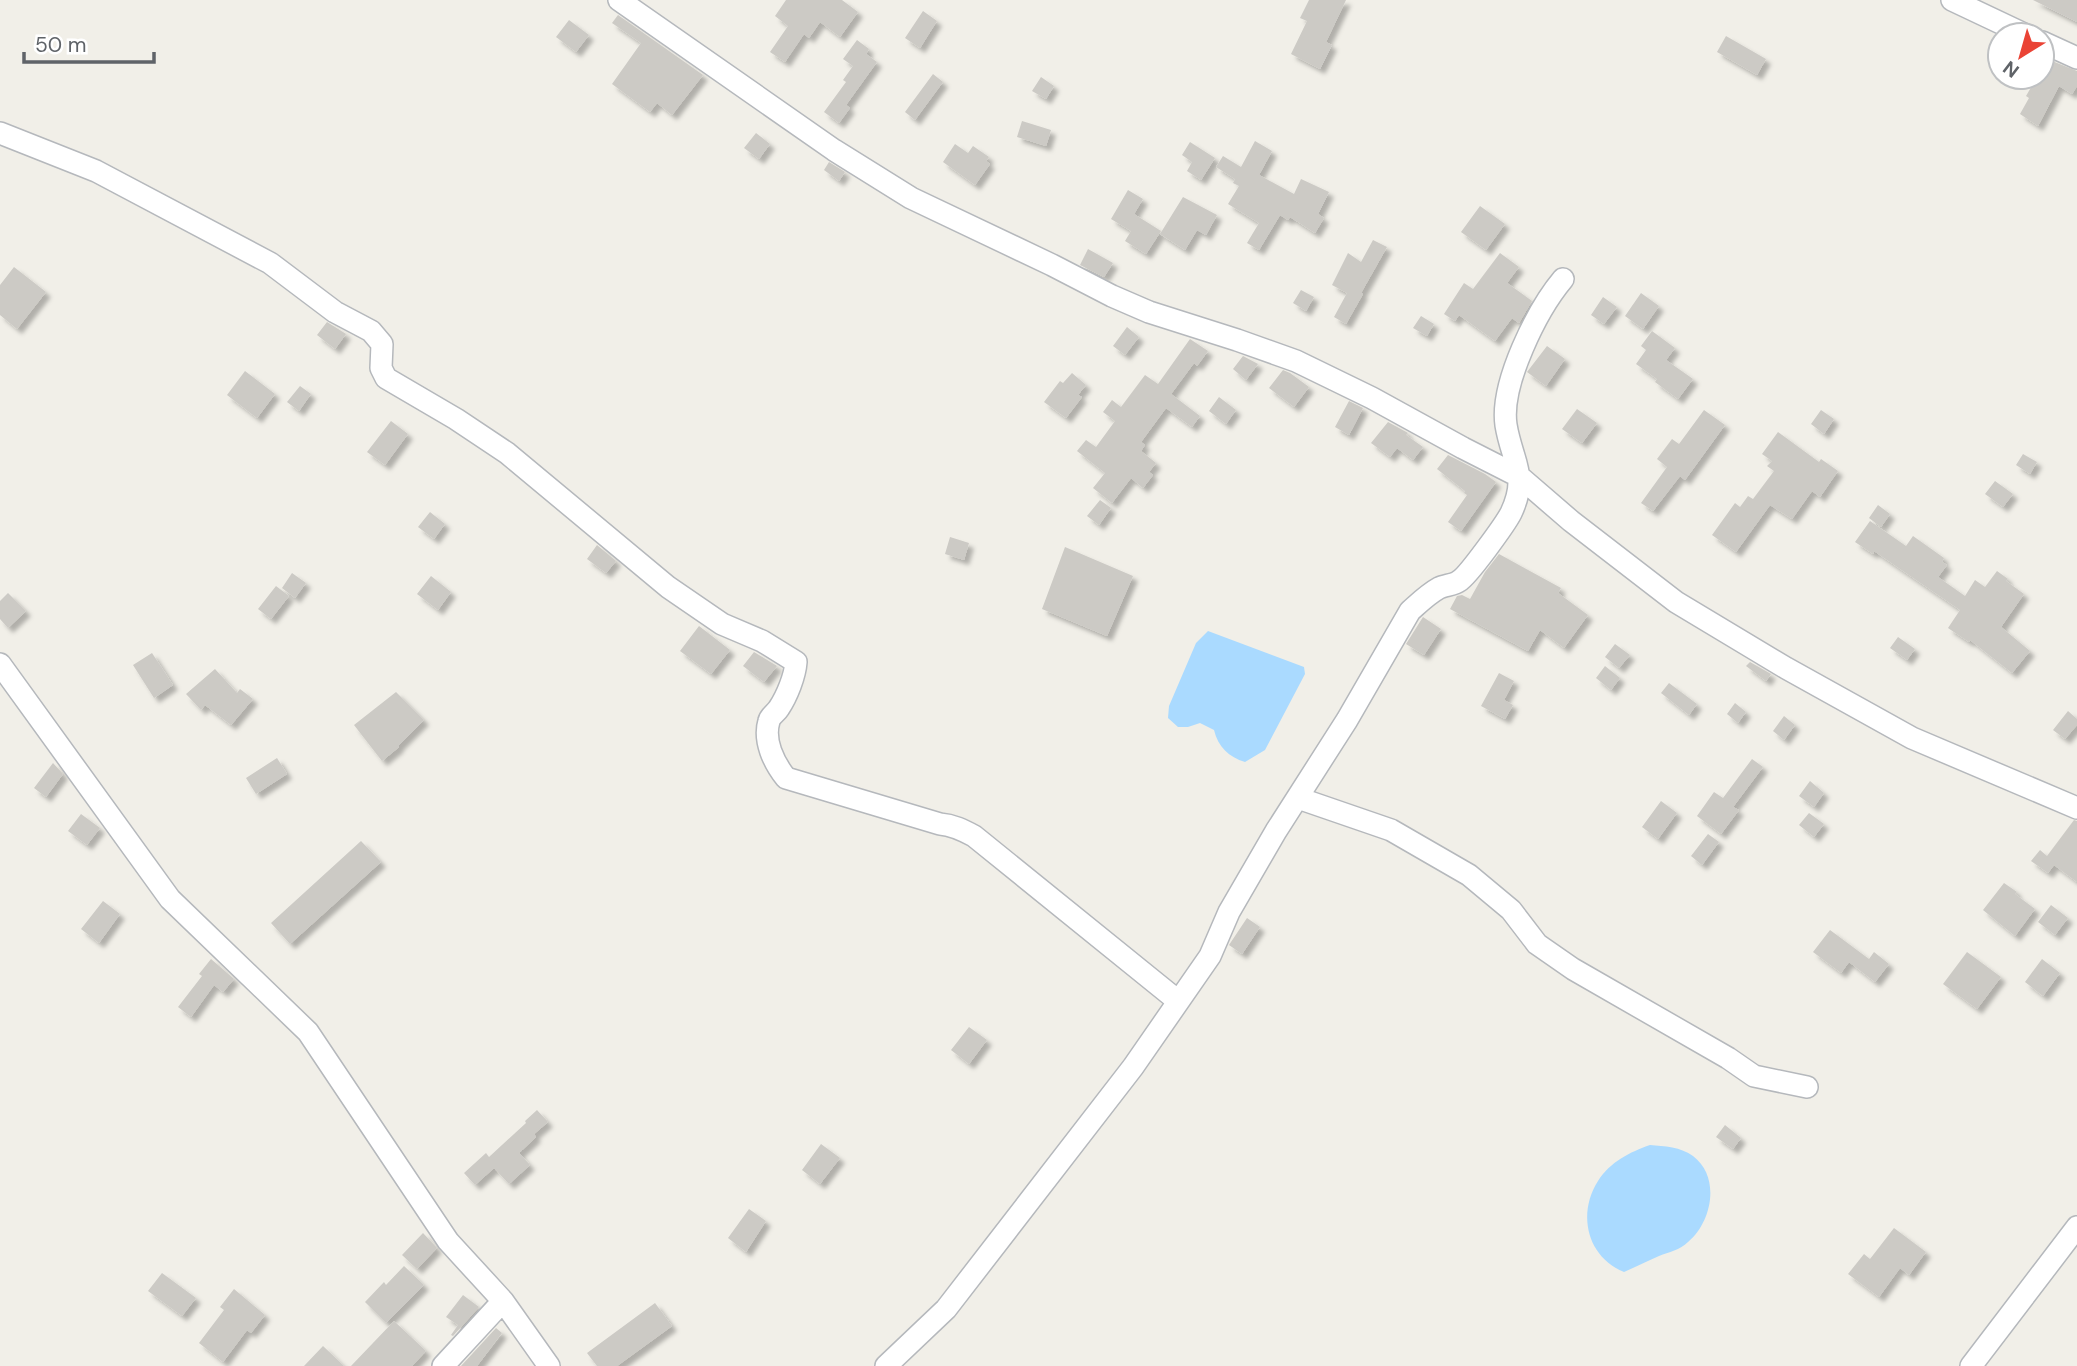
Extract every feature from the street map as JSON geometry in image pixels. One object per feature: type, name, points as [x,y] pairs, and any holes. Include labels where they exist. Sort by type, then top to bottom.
[{"type":"street","points":[[619,0],[834,150],[911,198],[1149,312],[1296,361],[1372,398],[1520,478],[1676,602],[1786,668],[1912,738],[2077,808]]},
{"type":"street","points":[[1952,0],[1996,21]]},
{"type":"street","points":[[2056,48],[2077,58]]},
{"type":"street","points":[[0,133],[96,171],[270,263],[335,312],[371,331],[382,344],[381,368],[386,378],[507,453],[668,587],[722,624],[762,641],[796,662],[780,707],[769,720],[768,743],[776,766],[786,778],[962,829],[1178,1001]]},
{"type":"street","points":[[886,1366],[946,1309],[1133,1067],[1210,956],[1229,912],[1276,831],[1347,720],[1409,611],[1441,587],[1460,581],[1510,515],[1520,491],[1520,478],[1506,424],[1509,390],[1520,353],[1532,326],[1550,294],[1563,279]]},
{"type":"street","points":[[0,664],[170,898],[308,1032],[448,1241],[503,1300],[548,1366]]},
{"type":"street","points":[[1298,798],[1391,830],[1469,876],[1511,911],[1536,944],[1573,969],[1728,1058],[1754,1076],[1807,1087]]},
{"type":"street","points":[[1970,1366],[2077,1227]]},
{"type":"street","points":[[443,1366],[503,1300]]},
{"type":"water","points":[[1208,631],[1304,667],[1305,674],[1265,750],[1245,762],[1225,750],[1214,730],[1200,723],[1178,727],[1168,718],[1169,706],[1196,643]]},
{"type":"water","points":[[1650,1145],[1683,1151],[1702,1165],[1710,1187],[1708,1212],[1703,1223],[1685,1245],[1624,1272],[1601,1256],[1594,1245],[1589,1233],[1588,1207],[1598,1181],[1608,1168],[1628,1154]]},
{"type":"building","points":[[786,0],[842,0],[858,12],[840,37],[820,22],[809,38],[804,34],[785,62],[770,52],[788,26],[775,16]]},
{"type":"building","points":[[1309,0],[1346,0],[1326,42],[1332,45],[1320,69],[1291,54],[1307,21],[1300,18]]},
{"type":"building","points":[[2033,0],[2077,0],[2077,22]]},
{"type":"building","points":[[923,11],[937,21],[920,48],[905,38]]},
{"type":"building","points":[[618,15],[703,75],[672,115],[657,103],[650,112],[612,84],[641,43],[612,23]]},
{"type":"building","points":[[569,20],[589,35],[576,52],[556,37]]},
{"type":"building","points":[[1726,36],[1766,59],[1757,75],[1717,52]]},
{"type":"building","points":[[857,40],[869,49],[866,54],[877,62],[846,105],[850,108],[839,123],[824,112],[846,82],[843,80],[853,66],[843,59]]},
{"type":"building","points":[[2056,63],[2077,71],[2077,86],[2072,94],[2059,86],[2038,126],[2020,114],[2029,98],[2026,96],[2029,91],[2056,91]]},
{"type":"building","points":[[933,74],[943,82],[915,120],[905,112]]},
{"type":"building","points":[[1041,77],[1054,86],[1046,99],[1032,91]]},
{"type":"building","points":[[1022,121],[1051,130],[1046,146],[1017,137]]},
{"type":"building","points":[[756,133],[770,144],[759,159],[744,148]]},
{"type":"building","points":[[1255,141],[1272,151],[1259,175],[1294,194],[1301,179],[1329,192],[1318,214],[1324,218],[1315,233],[1290,217],[1288,220],[1280,215],[1259,250],[1247,243],[1259,223],[1228,204],[1239,186],[1233,183],[1235,179],[1216,167],[1223,156],[1241,167]]},
{"type":"building","points":[[1190,142],[1215,158],[1201,180],[1187,171],[1192,162],[1182,155]]},
{"type":"building","points":[[955,144],[968,153],[973,146],[989,157],[986,161],[990,164],[975,185],[943,162]]},
{"type":"building","points":[[829,162],[845,172],[839,181],[824,170]]},
{"type":"building","points":[[1128,190],[1143,199],[1134,214],[1161,231],[1146,254],[1125,241],[1131,231],[1111,219]]},
{"type":"building","points":[[1183,197],[1217,215],[1206,235],[1197,230],[1185,250],[1160,234]]},
{"type":"building","points":[[1480,206],[1505,224],[1486,250],[1461,232]]},
{"type":"building","points":[[1373,240],[1387,247],[1346,324],[1334,317],[1347,293],[1332,285],[1348,253],[1361,262]]},
{"type":"building","points":[[1088,249],[1113,263],[1104,277],[1080,265]]},
{"type":"building","points":[[1500,253],[1519,267],[1507,283],[1532,301],[1519,323],[1512,318],[1495,341],[1459,315],[1455,321],[1444,314],[1464,283],[1473,289]]},
{"type":"building","points":[[14,267],[46,292],[17,329],[0,315],[0,285]]},
{"type":"building","points":[[1301,290],[1314,297],[1306,311],[1293,303]]},
{"type":"building","points":[[1641,293],[1659,306],[1643,329],[1625,316]]},
{"type":"building","points":[[1603,297],[1617,307],[1604,324],[1591,315]]},
{"type":"building","points":[[1421,316],[1434,324],[1427,336],[1413,328]]},
{"type":"building","points":[[327,322],[346,334],[335,349],[317,335]]},
{"type":"building","points":[[1127,327],[1139,337],[1125,355],[1113,346]]},
{"type":"building","points":[[1652,331],[1675,348],[1666,360],[1693,379],[1678,399],[1636,364],[1646,350],[1641,346]]},
{"type":"building","points":[[1190,339],[1208,351],[1197,366],[1194,363],[1171,394],[1200,416],[1192,427],[1166,408],[1141,442],[1145,445],[1141,451],[1156,463],[1149,472],[1153,475],[1143,488],[1131,478],[1112,503],[1093,488],[1105,473],[1077,451],[1086,440],[1096,447],[1115,421],[1103,412],[1112,400],[1121,407],[1145,375],[1158,384]]},
{"type":"building","points":[[1547,346],[1565,359],[1546,386],[1527,372]]},
{"type":"building","points":[[1243,356],[1258,364],[1246,380],[1233,369]]},
{"type":"building","points":[[1283,370],[1309,387],[1294,407],[1269,388]]},
{"type":"building","points":[[245,371],[275,394],[257,418],[227,395]]},
{"type":"building","points":[[1072,373],[1086,385],[1078,395],[1082,397],[1066,418],[1044,402],[1060,381],[1063,383]]},
{"type":"building","points":[[300,386],[311,394],[299,411],[287,402]]},
{"type":"building","points":[[1219,397],[1236,410],[1226,424],[1209,411]]},
{"type":"building","points":[[1349,401],[1363,408],[1349,435],[1335,427]]},
{"type":"building","points":[[1577,409],[1597,423],[1582,443],[1562,429]]},
{"type":"building","points":[[1704,410],[1725,425],[1685,480],[1680,476],[1653,511],[1641,503],[1667,467],[1657,459],[1672,439],[1679,444]]},
{"type":"building","points":[[1821,410],[1834,419],[1824,434],[1811,424]]},
{"type":"building","points":[[391,421],[408,434],[385,465],[367,452]]},
{"type":"building","points":[[1388,422],[1408,433],[1406,435],[1423,447],[1413,460],[1397,448],[1390,457],[1371,443]]},
{"type":"building","points":[[1778,432],[1819,462],[1821,459],[1838,471],[1820,497],[1812,491],[1792,519],[1770,505],[1736,552],[1712,535],[1735,503],[1740,507],[1748,496],[1753,499],[1774,471],[1767,466],[1772,461],[1762,454]]},
{"type":"building","points":[[2023,454],[2037,462],[2030,474],[2016,465]]},
{"type":"building","points":[[1448,455],[1496,482],[1461,531],[1448,522],[1467,495],[1437,469]]},
{"type":"building","points":[[1995,481],[2013,494],[2003,507],[1985,494]]},
{"type":"building","points":[[1100,500],[1111,508],[1099,525],[1087,516]]},
{"type":"building","points":[[1878,505],[1890,514],[1881,527],[1869,518]]},
{"type":"building","points":[[430,512],[445,524],[434,539],[418,527]]},
{"type":"building","points":[[1870,521],[1906,546],[1913,536],[1944,558],[1942,562],[1947,565],[1938,577],[1965,596],[1975,580],[1985,587],[1997,571],[2024,594],[2001,627],[2030,651],[2012,673],[1970,640],[1969,642],[1948,628],[1960,610],[1874,551],[1873,554],[1855,542]]},
{"type":"building","points":[[950,537],[969,543],[964,560],[945,554]]},
{"type":"building","points":[[597,545],[616,561],[606,573],[587,559]]},
{"type":"building","points":[[1065,547],[1133,576],[1107,636],[1042,609]]},
{"type":"building","points":[[1499,554],[1561,588],[1558,593],[1588,615],[1564,648],[1540,630],[1528,651],[1450,609],[1457,596],[1470,599]]},
{"type":"building","points":[[292,573],[306,583],[295,598],[282,588]]},
{"type":"building","points":[[431,576],[451,592],[438,610],[417,594]]},
{"type":"building","points":[[276,586],[289,596],[271,619],[258,609]]},
{"type":"building","points":[[8,593],[26,611],[8,628],[0,619],[0,601]]},
{"type":"building","points":[[1423,617],[1441,629],[1424,655],[1406,644]]},
{"type":"building","points":[[699,626],[730,650],[711,674],[680,651]]},
{"type":"building","points":[[1898,637],[1915,649],[1907,660],[1890,648]]},
{"type":"building","points":[[1615,644],[1630,655],[1619,668],[1605,657]]},
{"type":"building","points":[[754,652],[777,666],[764,682],[743,666]]},
{"type":"building","points":[[152,653],[173,685],[154,698],[133,665]]},
{"type":"building","points":[[1750,662],[1771,674],[1766,681],[1746,666]]},
{"type":"building","points":[[1605,666],[1620,678],[1611,690],[1596,678]]},
{"type":"building","points":[[215,669],[237,693],[240,689],[253,699],[231,725],[205,705],[201,710],[186,694]]},
{"type":"building","points":[[1499,673],[1514,681],[1504,700],[1513,705],[1505,719],[1481,706]]},
{"type":"building","points":[[1669,683],[1697,704],[1689,715],[1661,693]]},
{"type":"building","points":[[396,692],[424,720],[382,761],[354,725]]},
{"type":"building","points":[[1735,703],[1746,712],[1738,723],[1727,714]]},
{"type":"building","points":[[2068,711],[2077,719],[2077,725],[2065,739],[2053,730]]},
{"type":"building","points":[[1784,716],[1795,725],[1784,740],[1773,731]]},
{"type":"building","points":[[277,758],[287,774],[256,794],[246,778]]},
{"type":"building","points":[[1752,759],[1763,767],[1733,807],[1739,810],[1721,834],[1697,816],[1714,792],[1723,798]]},
{"type":"building","points":[[53,763],[63,774],[46,797],[34,788]]},
{"type":"building","points":[[1810,781],[1824,793],[1814,807],[1799,796]]},
{"type":"building","points":[[1661,801],[1677,813],[1658,839],[1642,827]]},
{"type":"building","points":[[1809,813],[1824,824],[1814,837],[1799,825]]},
{"type":"building","points":[[81,814],[100,828],[87,845],[68,831]]},
{"type":"building","points":[[2074,820],[2077,821],[2077,882],[2054,865],[2048,873],[2031,861],[2040,850],[2047,856]]},
{"type":"building","points":[[1708,834],[1719,842],[1702,865],[1691,856]]},
{"type":"building","points":[[361,841],[381,862],[290,944],[271,923]]},
{"type":"building","points":[[2004,883],[2035,909],[2015,936],[1983,910]]},
{"type":"building","points":[[103,901],[120,914],[99,943],[81,929]]},
{"type":"building","points":[[2051,905],[2068,918],[2055,935],[2038,922]]},
{"type":"building","points":[[1247,918],[1260,927],[1242,954],[1229,945]]},
{"type":"building","points":[[1830,930],[1869,959],[1874,952],[1889,964],[1875,982],[1849,962],[1841,973],[1813,952]]},
{"type":"building","points":[[1967,952],[2001,977],[1977,1009],[1943,984]]},
{"type":"building","points":[[211,959],[234,979],[223,992],[214,985],[191,1017],[178,1007],[202,976],[199,974]]},
{"type":"building","points":[[2042,959],[2060,973],[2043,996],[2025,982]]},
{"type":"building","points":[[969,1027],[987,1040],[969,1064],[951,1050]]},
{"type":"building","points":[[537,1110],[548,1122],[519,1153],[530,1165],[509,1184],[494,1168],[475,1185],[464,1173],[486,1153],[489,1157]]},
{"type":"building","points":[[1725,1125],[1741,1138],[1733,1149],[1716,1137]]},
{"type":"building","points":[[821,1144],[840,1158],[820,1184],[802,1170]]},
{"type":"building","points":[[749,1209],[766,1221],[746,1252],[728,1238]]},
{"type":"building","points":[[1894,1228],[1926,1252],[1909,1275],[1900,1268],[1879,1297],[1848,1274],[1864,1254],[1870,1259]]},
{"type":"building","points":[[423,1233],[437,1248],[417,1269],[402,1255]]},
{"type":"building","points":[[404,1266],[424,1285],[386,1323],[365,1302]]},
{"type":"building","points":[[162,1273],[196,1298],[182,1316],[148,1291]]},
{"type":"building","points":[[234,1289],[265,1315],[251,1333],[247,1330],[223,1362],[199,1343],[224,1310],[220,1307]]},
{"type":"building","points":[[463,1295],[479,1307],[453,1336],[451,1335],[458,1325],[446,1317]]},
{"type":"building","points":[[655,1303],[672,1326],[617,1366],[597,1366],[587,1353]]},
{"type":"building","points":[[394,1321],[426,1351],[412,1366],[351,1366]]},
{"type":"building","points":[[496,1328],[502,1333],[477,1366],[461,1366]]},
{"type":"building","points":[[323,1346],[344,1366],[304,1366]]}]
